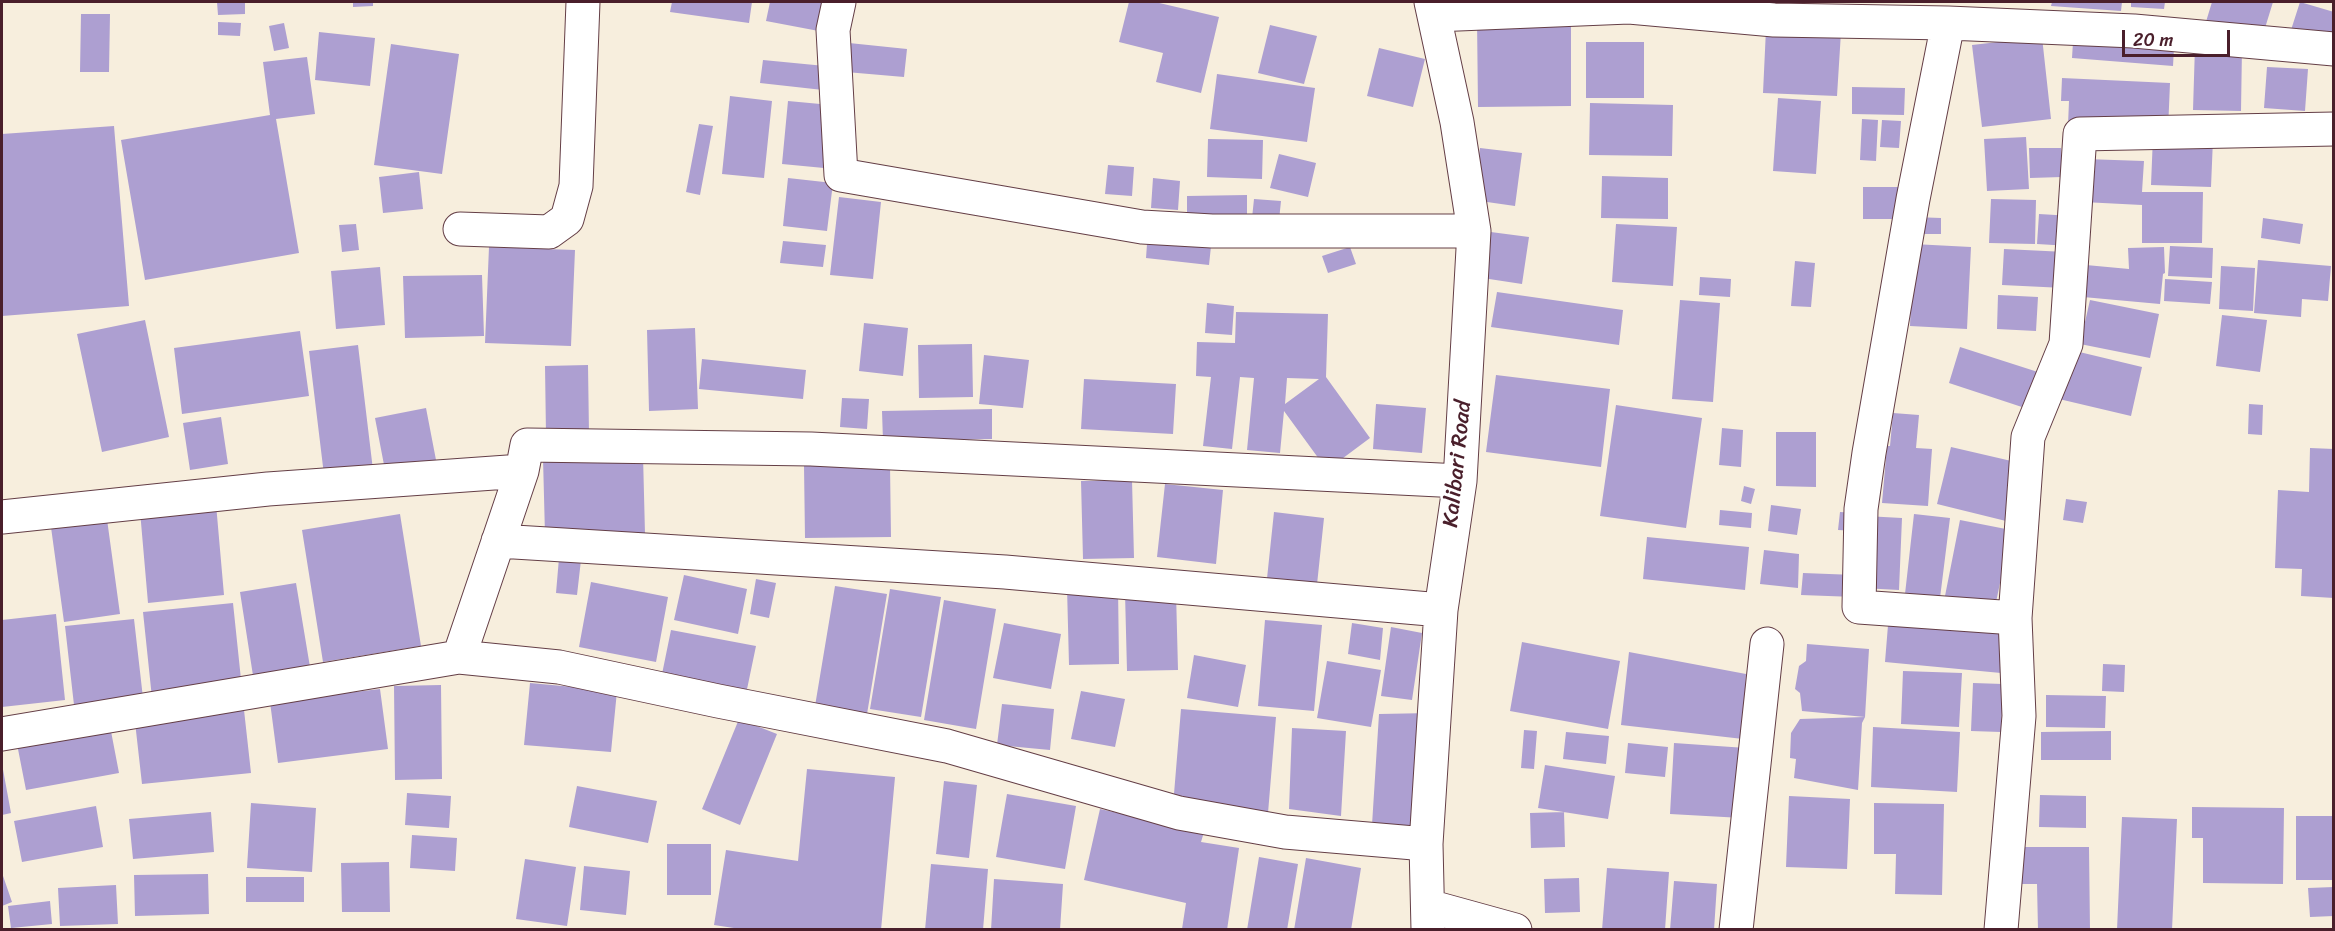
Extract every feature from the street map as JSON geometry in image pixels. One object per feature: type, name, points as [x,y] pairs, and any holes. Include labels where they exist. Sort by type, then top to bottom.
[{"type":"street","points":[[460,229],[549,232],[567,219],[576,186],[583,2]]},
{"type":"street","points":[[839,2],[833,30],[841,176],[1142,226],[1212,231],[1474,231]]},
{"type":"street","points":[[1432,8],[1629,7],[1774,20],[1948,23],[2134,31],[2334,50]]},
{"type":"street","name":"Kalibari Road","points":[[1428,918],[1426,844],[1442,610],[1460,481],[1474,231],[1457,122],[1432,8]]},
{"type":"street","points":[[1948,23],[1913,199],[1869,453],[1861,509],[1859,607],[2015,618]]},
{"type":"street","points":[[2001,930],[2019,716],[2015,618],[2028,437],[2066,344],[2080,135],[2334,129]]},
{"type":"street","points":[[459,657],[522,471],[527,445],[811,449],[1460,481]]},
{"type":"street","points":[[2,517],[268,489],[522,471]]},
{"type":"street","points":[[498,541],[1005,572],[1442,610]]},
{"type":"street","points":[[1736,930],[1767,644]]},
{"type":"street","points":[[2,734],[459,657],[559,667],[947,746],[1179,813],[1285,832],[1426,844]]},
{"type":"street","points":[[1428,918],[1515,930]]},
{"type":"building","points":[[217,2],[245,2],[245,14],[218,15]]},
{"type":"building","points":[[353,2],[373,2],[373,6],[353,7]]},
{"type":"building","points":[[672,2],[752,2],[749,23],[670,12]]},
{"type":"building","points":[[770,2],[830,2],[824,32],[766,21]]},
{"type":"building","points":[[1129,2],[1155,2],[1219,17],[1201,93],[1156,82],[1163,53],[1119,42]]},
{"type":"building","points":[[2052,2],[2122,2],[2121,11],[2051,6]]},
{"type":"building","points":[[2131,2],[2165,2],[2164,9],[2131,7]]},
{"type":"building","points":[[2212,2],[2273,2],[2261,41],[2205,25]]},
{"type":"building","points":[[2300,2],[2334,12],[2334,42],[2291,30]]},
{"type":"building","points":[[81,14],[110,14],[109,72],[80,72]]},
{"type":"building","points":[[1571,18],[1571,106],[1478,107],[1477,19]]},
{"type":"building","points":[[218,22],[241,23],[240,36],[218,35]]},
{"type":"building","points":[[284,23],[289,48],[274,51],[269,26]]},
{"type":"building","points":[[1270,25],[1317,36],[1304,84],[1258,73]]},
{"type":"building","points":[[1766,29],[1841,32],[1837,96],[1763,93]]},
{"type":"building","points":[[319,32],[375,38],[370,86],[315,80]]},
{"type":"building","points":[[2042,37],[2051,119],[1982,127],[1972,45]]},
{"type":"building","points":[[1586,42],[1644,42],[1644,98],[1586,98]]},
{"type":"building","points":[[2073,42],[2174,48],[2173,66],[2072,58]]},
{"type":"building","points":[[849,43],[907,49],[904,77],[846,72]]},
{"type":"building","points":[[391,44],[459,54],[442,174],[374,165]]},
{"type":"building","points":[[2195,46],[2242,48],[2241,111],[2193,110]]},
{"type":"building","points":[[1379,48],[1425,59],[1413,107],[1367,96]]},
{"type":"building","points":[[307,57],[315,114],[276,119],[299,253],[145,280],[121,140],[270,115],[263,62]]},
{"type":"building","points":[[763,60],[825,66],[823,90],[760,83]]},
{"type":"building","points":[[2267,67],[2308,69],[2305,111],[2264,108]]},
{"type":"building","points":[[1217,74],[1315,88],[1307,142],[1210,129]]},
{"type":"building","points":[[2062,78],[2170,83],[2168,130],[2068,125],[2069,101],[2061,101]]},
{"type":"building","points":[[1852,87],[1905,88],[1904,115],[1852,114]]},
{"type":"building","points":[[730,96],[772,101],[764,178],[722,174]]},
{"type":"building","points":[[1778,98],[1821,101],[1816,174],[1773,171]]},
{"type":"building","points":[[788,101],[831,105],[824,168],[782,164]]},
{"type":"building","points":[[1590,103],[1673,105],[1672,156],[1589,155]]},
{"type":"building","points":[[1862,119],[1878,120],[1876,161],[1860,160]]},
{"type":"building","points":[[1882,120],[1901,121],[1899,148],[1880,147]]},
{"type":"building","points":[[699,124],[713,126],[700,195],[686,192]]},
{"type":"building","points":[[114,126],[129,306],[2,316],[2,134]]},
{"type":"building","points":[[2153,136],[2213,139],[2211,187],[2151,185]]},
{"type":"building","points":[[2026,137],[2029,189],[1987,191],[1984,139]]},
{"type":"building","points":[[1208,139],[1263,140],[1262,179],[1207,177]]},
{"type":"building","points":[[1480,148],[1522,153],[1515,206],[1473,200]]},
{"type":"building","points":[[2029,148],[2061,148],[2062,177],[2030,178]]},
{"type":"building","points":[[1279,154],[1316,163],[1308,197],[1270,188]]},
{"type":"building","points":[[2085,159],[2144,161],[2142,192],[2203,192],[2202,243],[2142,243],[2142,205],[2083,202]]},
{"type":"building","points":[[1108,165],[1134,167],[1132,196],[1105,194]]},
{"type":"building","points":[[419,172],[423,209],[383,213],[379,177]]},
{"type":"building","points":[[1602,176],[1668,178],[1668,219],[1601,218]]},
{"type":"building","points":[[788,178],[833,183],[827,231],[783,226]]},
{"type":"building","points":[[1153,178],[1180,181],[1178,210],[1151,208]]},
{"type":"building","points":[[1863,187],[1907,187],[1907,219],[1863,219]]},
{"type":"building","points":[[1247,195],[1247,225],[1187,227],[1187,196]]},
{"type":"building","points":[[839,197],[881,202],[873,279],[830,275]]},
{"type":"building","points":[[1254,199],[1281,201],[1278,230],[1251,228]]},
{"type":"building","points":[[1991,199],[2036,200],[2035,244],[1989,243]]},
{"type":"building","points":[[2039,214],[2072,216],[2070,246],[2037,244]]},
{"type":"building","points":[[1914,217],[1941,218],[1941,234],[1913,234]]},
{"type":"building","points":[[2263,218],[2303,224],[2300,244],[2261,238]]},
{"type":"building","points":[[356,224],[359,250],[342,252],[339,225]]},
{"type":"building","points":[[1616,224],[1677,227],[1673,286],[1612,282]]},
{"type":"building","points":[[1148,230],[1212,237],[1209,265],[1146,258]]},
{"type":"building","points":[[1483,231],[1529,237],[1522,284],[1476,277]]},
{"type":"building","points":[[783,241],[826,245],[823,267],[780,263]]},
{"type":"building","points":[[1913,244],[1971,247],[1967,329],[1910,326]]},
{"type":"building","points":[[2170,246],[2213,248],[2212,278],[2168,276]]},
{"type":"building","points":[[489,247],[575,250],[571,346],[485,343]]},
{"type":"building","points":[[1350,247],[1356,264],[1328,273],[1322,256]]},
{"type":"building","points":[[2164,247],[2165,273],[2163,274],[2160,304],[2083,297],[2086,265],[2129,269],[2128,248]]},
{"type":"building","points":[[2004,249],[2066,252],[2064,288],[2002,285]]},
{"type":"building","points":[[2258,260],[2331,266],[2328,301],[2302,299],[2301,317],[2254,313]]},
{"type":"building","points":[[1795,261],[1815,263],[1811,307],[1791,306]]},
{"type":"building","points":[[2221,266],[2255,268],[2253,311],[2219,309]]},
{"type":"building","points":[[380,267],[385,325],[336,329],[331,271]]},
{"type":"building","points":[[482,275],[484,336],[405,338],[403,276]]},
{"type":"building","points":[[1700,277],[1731,279],[1730,297],[1699,295]]},
{"type":"building","points":[[2165,279],[2212,282],[2210,304],[2164,301]]},
{"type":"building","points":[[1497,292],[1623,310],[1619,345],[1491,327]]},
{"type":"building","points":[[1998,295],[2038,297],[2036,331],[1997,329]]},
{"type":"building","points":[[1680,300],[1720,303],[1713,402],[1672,399]]},
{"type":"building","points":[[2090,300],[2159,314],[2150,358],[2080,344]]},
{"type":"building","points":[[1207,303],[1234,306],[1232,335],[1205,333]]},
{"type":"building","points":[[1236,312],[1328,314],[1326,377],[1370,438],[1327,470],[1284,411],[1280,453],[1247,450],[1254,378],[1240,377],[1232,449],[1203,446],[1211,377],[1196,376],[1197,342],[1235,343]],"holes":[[[1287,378],[1319,379],[1285,404]]]},
{"type":"building","points":[[2222,315],[2267,320],[2260,372],[2216,366]]},
{"type":"building","points":[[145,320],[169,437],[102,452],[77,334]]},
{"type":"building","points":[[864,323],[908,328],[903,376],[859,371]]},
{"type":"building","points":[[695,328],[698,409],[649,411],[647,330]]},
{"type":"building","points":[[300,331],[309,396],[182,414],[174,348]]},
{"type":"building","points":[[972,344],[973,397],[919,398],[918,345]]},
{"type":"building","points":[[358,345],[373,470],[324,475],[309,351]]},
{"type":"building","points":[[1960,347],[2041,373],[2028,409],[1949,383]]},
{"type":"building","points":[[2071,350],[2142,367],[2131,416],[2059,399]]},
{"type":"building","points":[[984,355],[1029,360],[1023,408],[979,404]]},
{"type":"building","points":[[702,359],[806,370],[803,399],[699,389]]},
{"type":"building","points":[[588,365],[589,434],[546,435],[545,366]]},
{"type":"building","points":[[1496,375],[1610,389],[1601,467],[1486,452]]},
{"type":"building","points":[[1084,379],[1176,384],[1173,434],[1081,429]]},
{"type":"building","points":[[842,398],[869,399],[867,429],[840,427]]},
{"type":"building","points":[[1376,404],[1426,408],[1422,453],[1373,449]]},
{"type":"building","points":[[2249,404],[2263,405],[2262,435],[2248,434]]},
{"type":"building","points":[[1616,405],[1702,418],[1686,528],[1600,516]]},
{"type":"building","points":[[426,408],[436,460],[385,470],[375,418]]},
{"type":"building","points":[[992,409],[992,439],[883,441],[882,411]]},
{"type":"building","points":[[1893,413],[1919,415],[1916,448],[1932,449],[1928,506],[1882,503],[1887,446],[1890,446]]},
{"type":"building","points":[[221,417],[228,464],[190,470],[183,423]]},
{"type":"building","points":[[1722,428],[1743,430],[1741,467],[1719,465]]},
{"type":"building","points":[[1776,432],[1816,432],[1816,487],[1776,486]]},
{"type":"building","points":[[1951,447],[2020,463],[2006,521],[1937,504]]},
{"type":"building","points":[[2310,448],[2334,449],[2334,598],[2301,596],[2302,569],[2275,568],[2278,490],[2309,492]]},
{"type":"building","points":[[643,455],[645,534],[545,535],[543,458]]},
{"type":"building","points":[[890,465],[891,537],[805,538],[804,466]]},
{"type":"building","points":[[1132,480],[1134,558],[1083,559],[1081,481]]},
{"type":"building","points":[[1165,484],[1223,490],[1216,564],[1157,557]]},
{"type":"building","points":[[1744,486],[1755,489],[1751,504],[1741,501]]},
{"type":"building","points":[[2066,499],[2087,502],[2083,523],[2063,520]]},
{"type":"building","points":[[216,504],[224,595],[148,603],[140,511]]},
{"type":"building","points":[[1771,505],[1801,509],[1797,535],[1768,531]]},
{"type":"building","points":[[1720,510],[1752,513],[1751,528],[1719,525]]},
{"type":"building","points":[[106,512],[120,614],[64,622],[50,520]]},
{"type":"building","points":[[1274,512],[1324,518],[1316,594],[1266,588]]},
{"type":"building","points":[[1840,512],[1858,513],[1856,531],[1838,530]]},
{"type":"building","points":[[400,514],[421,646],[323,662],[302,530]]},
{"type":"building","points":[[1914,514],[1950,518],[1940,598],[1905,594]]},
{"type":"building","points":[[1865,516],[1902,518],[1899,590],[1862,588]]},
{"type":"building","points":[[1960,520],[2011,530],[1995,607],[1945,596]]},
{"type":"building","points":[[1647,537],[1749,547],[1745,590],[1643,579]]},
{"type":"building","points":[[1764,550],[1799,554],[1798,588],[1760,584]]},
{"type":"building","points":[[559,558],[581,560],[577,595],[556,593]]},
{"type":"building","points":[[1803,573],[1855,575],[1855,597],[1801,595]]},
{"type":"building","points":[[684,575],[747,589],[738,634],[674,620]]},
{"type":"building","points":[[756,579],[776,583],[769,618],[750,614]]},
{"type":"building","points":[[591,582],[668,597],[656,662],[579,647]]},
{"type":"building","points":[[296,583],[311,673],[254,682],[240,592]]},
{"type":"building","points":[[835,586],[887,594],[867,714],[815,706]]},
{"type":"building","points":[[1118,586],[1119,664],[1069,665],[1067,587]]},
{"type":"building","points":[[890,589],[941,597],[921,717],[870,709]]},
{"type":"building","points":[[1176,592],[1178,670],[1127,671],[1125,593]]},
{"type":"building","points":[[944,600],[996,609],[976,729],[924,720]]},
{"type":"building","points":[[233,603],[242,689],[152,698],[143,612]]},
{"type":"building","points":[[1889,613],[2005,624],[2001,673],[1885,662]]},
{"type":"building","points":[[56,614],[65,700],[2,707],[2,620]]},
{"type":"building","points":[[134,619],[143,698],[74,705],[65,626]]},
{"type":"building","points":[[1265,620],[1322,625],[1314,711],[1258,706]]},
{"type":"building","points":[[1004,623],[1061,634],[1051,689],[993,678]]},
{"type":"building","points":[[1352,623],[1383,628],[1380,660],[1348,654]]},
{"type":"building","points":[[1391,627],[1422,633],[1412,700],[1381,696]]},
{"type":"building","points":[[671,630],[756,646],[746,694],[661,679]]},
{"type":"building","points":[[1522,642],[1620,661],[1608,729],[1510,711]]},
{"type":"building","points":[[1807,644],[1869,649],[1865,717],[1802,711],[1800,693],[1795,689],[1799,666],[1806,661]]},
{"type":"building","points":[[1629,652],[1746,674],[1743,739],[1621,725]]},
{"type":"building","points":[[1194,655],[1246,665],[1238,707],[1187,698]]},
{"type":"building","points":[[1327,661],[1381,670],[1371,727],[1317,718]]},
{"type":"building","points":[[2103,664],[2125,665],[2124,692],[2102,691]]},
{"type":"building","points":[[1903,671],[1962,673],[1959,727],[1901,724]]},
{"type":"building","points":[[530,683],[617,691],[611,752],[524,745]]},
{"type":"building","points":[[1973,683],[2003,684],[2001,732],[1971,731]]},
{"type":"building","points":[[441,685],[442,779],[395,780],[394,686]]},
{"type":"building","points":[[380,689],[388,749],[278,763],[270,702]]},
{"type":"building","points":[[1081,691],[1125,699],[1115,747],[1071,739]]},
{"type":"building","points":[[2046,695],[2106,696],[2105,728],[2046,727]]},
{"type":"building","points":[[1002,704],[1054,709],[1050,750],[997,745]]},
{"type":"building","points":[[1181,709],[1276,717],[1268,813],[1173,806]]},
{"type":"building","points":[[244,710],[251,773],[142,784],[135,722]]},
{"type":"building","points":[[1431,713],[1420,837],[1372,825],[1379,714]]},
{"type":"building","points":[[1865,717],[1862,723],[1858,790],[1794,778],[1796,759],[1790,758],[1791,733],[1800,719]]},
{"type":"building","points":[[739,719],[777,734],[740,825],[702,809]]},
{"type":"building","points":[[110,726],[119,773],[26,790],[17,744]]},
{"type":"building","points":[[1873,727],[1960,732],[1957,792],[1871,787]]},
{"type":"building","points":[[1292,728],[1346,731],[1341,816],[1289,809]]},
{"type":"building","points":[[1524,730],[1537,731],[1534,769],[1521,768]]},
{"type":"building","points":[[2111,731],[2111,760],[2041,760],[2041,732]]},
{"type":"building","points":[[1566,732],[1609,736],[1606,764],[1563,759]]},
{"type":"building","points":[[1628,743],[1668,747],[1665,777],[1625,773]]},
{"type":"building","points":[[1674,743],[1746,748],[1742,818],[1670,814]]},
{"type":"building","points":[[2,764],[11,813],[2,815]]},
{"type":"building","points":[[1545,765],[1615,776],[1608,819],[1538,808]]},
{"type":"building","points":[[807,769],[895,777],[881,930],[747,930],[714,925],[726,850],[798,861]]},
{"type":"building","points":[[944,781],[977,785],[969,858],[936,854]]},
{"type":"building","points":[[577,786],[657,801],[648,843],[569,827]]},
{"type":"building","points":[[407,793],[451,796],[449,828],[405,825]]},
{"type":"building","points":[[1007,794],[1076,806],[1065,869],[996,857]]},
{"type":"building","points":[[2040,795],[2086,796],[2086,828],[2039,827]]},
{"type":"building","points":[[1789,796],[1850,799],[1847,869],[1786,867]]},
{"type":"building","points":[[251,803],[316,808],[312,872],[247,868]]},
{"type":"building","points":[[1874,803],[1944,804],[1942,895],[1895,894],[1896,854],[1874,854]]},
{"type":"building","points":[[96,806],[103,847],[22,862],[14,821]]},
{"type":"building","points":[[2192,807],[2284,808],[2283,884],[2203,883],[2203,838],[2192,838]]},
{"type":"building","points":[[1100,809],[1204,832],[1201,842],[1239,848],[1227,930],[1182,929],[1186,903],[1084,880]]},
{"type":"building","points":[[211,812],[214,852],[133,859],[129,819]]},
{"type":"building","points":[[1564,812],[1565,847],[1531,848],[1530,813]]},
{"type":"building","points":[[2296,816],[2334,816],[2334,880],[2296,880]]},
{"type":"building","points":[[2122,817],[2177,819],[2172,930],[2117,930]]},
{"type":"building","points":[[412,835],[457,838],[455,871],[410,868]]},
{"type":"building","points":[[667,844],[711,844],[711,895],[667,895]]},
{"type":"building","points":[[2020,847],[2089,847],[2090,930],[2038,930],[2037,884],[2020,884]]},
{"type":"building","points":[[1259,857],[1298,864],[1287,930],[1247,930]]},
{"type":"building","points":[[1306,858],[1361,868],[1351,930],[1294,930]]},
{"type":"building","points":[[525,859],[576,867],[567,926],[516,919]]},
{"type":"building","points":[[389,862],[390,912],[342,912],[341,863]]},
{"type":"building","points":[[931,864],[988,869],[983,930],[925,930]]},
{"type":"building","points":[[584,866],[630,871],[626,915],[580,910]]},
{"type":"building","points":[[1607,868],[1669,872],[1665,930],[1602,930]]},
{"type":"building","points":[[2,873],[12,902],[2,906]]},
{"type":"building","points":[[208,874],[209,914],[135,916],[134,875]]},
{"type":"building","points":[[246,877],[304,877],[304,902],[246,902]]},
{"type":"building","points":[[1579,878],[1580,912],[1545,913],[1544,879]]},
{"type":"building","points":[[994,879],[1063,884],[1060,930],[991,930]]},
{"type":"building","points":[[1674,881],[1717,884],[1714,930],[1670,930]]},
{"type":"building","points":[[116,885],[118,924],[60,926],[58,888]]},
{"type":"building","points":[[2334,887],[2334,916],[2310,917],[2308,888]]},
{"type":"building","points":[[50,901],[52,924],[11,928],[8,906]]}]
